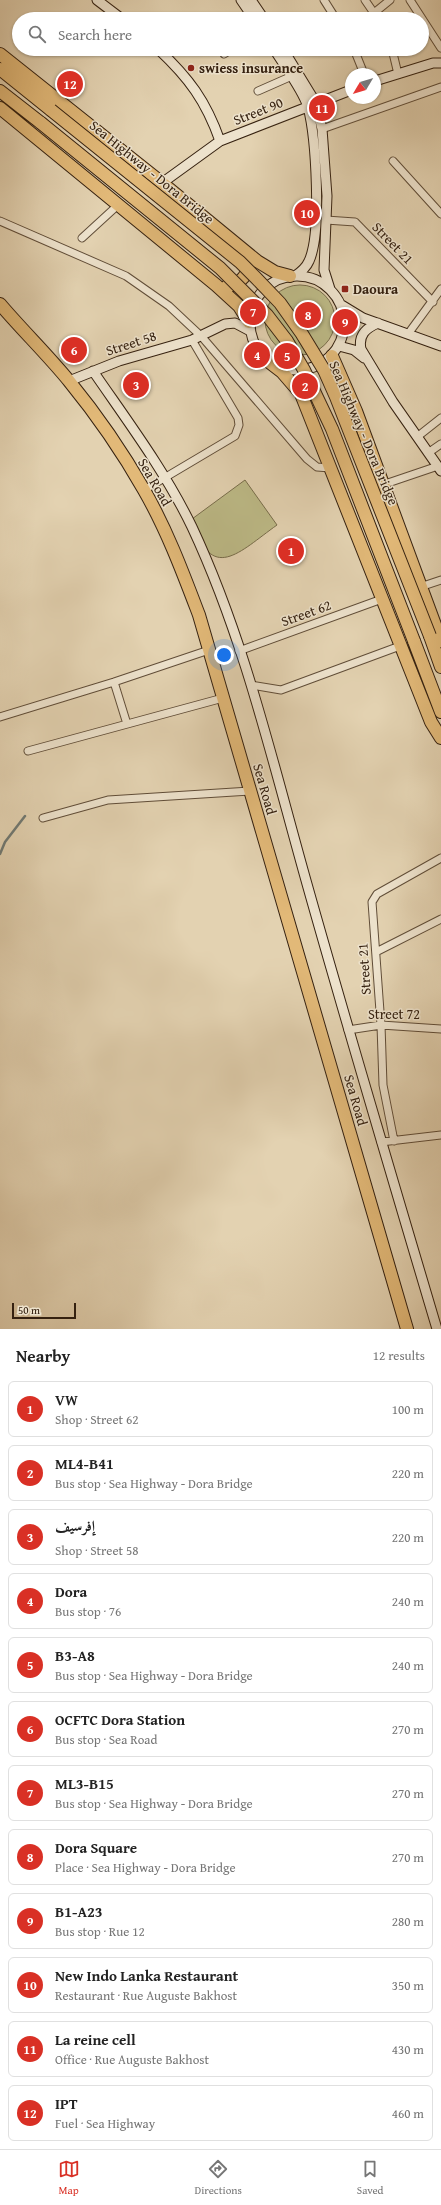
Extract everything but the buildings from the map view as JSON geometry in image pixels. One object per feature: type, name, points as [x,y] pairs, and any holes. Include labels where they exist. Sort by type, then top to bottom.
[{"type":"highway","points":[[0,54],[269,270],[292,276]]},
{"type":"highway","name":"Sea Highway - Dora Bridge","points":[[0,69],[240,262],[280,303],[302,334],[324,370],[436,638]]},
{"type":"highway","name":"Sea Highway - Dora Bridge","points":[[0,91],[220,268],[262,310],[287,341],[304,370],[332,429],[441,712]]},
{"type":"highway","points":[[0,108],[216,285],[239,306],[250,326]]},
{"type":"highway","points":[[216,285],[229,286],[235,284],[244,277],[249,265],[247,253]]},
{"type":"highway","name":"Sea Road","points":[[0,304],[69,382],[115,445],[144,490],[163,525],[180,566],[199,615],[407,1329]]},
{"type":"highway","points":[[332,356],[356,411],[420,587],[436,638],[441,667]]},
{"type":"highway","points":[[269,362],[294,385],[301,394],[400,646],[431,722],[441,738]]},
{"type":"street","points":[[97,0],[113,12]]},
{"type":"street","points":[[241,0],[249,12]]},
{"type":"street","points":[[251,0],[259,12]]},
{"type":"street","points":[[324,0],[332,12]]},
{"type":"street","points":[[365,0],[373,12]]},
{"type":"street","points":[[380,12],[390,0]]},
{"type":"street","points":[[410,0],[418,12]]},
{"type":"street","points":[[429,29],[441,48]]},
{"type":"street","points":[[164,56],[194,88],[212,120],[220,141]]},
{"type":"street","points":[[279,56],[312,104],[316,212],[313,249],[310,260],[303,270],[292,276],[270,284],[262,291],[251,311],[250,326],[257,348],[269,362],[290,370],[302,370],[323,363],[332,356],[339,346],[344,325],[340,304],[330,289],[324,270],[327,170],[322,129],[312,104],[287,56]]},
{"type":"street","points":[[357,56],[362,68]]},
{"type":"street","points":[[394,56],[398,74]]},
{"type":"street","points":[[381,79],[441,63]]},
{"type":"street","points":[[258,91],[292,76]]},
{"type":"street","points":[[322,129],[441,87]]},
{"type":"street","name":"Street 90","points":[[162,183],[220,141],[345,92]]},
{"type":"street","points":[[393,160],[441,214]]},
{"type":"street","points":[[82,238],[118,205]]},
{"type":"street","name":"Street 21","points":[[326,220],[355,222],[433,302]]},
{"type":"street","points":[[0,221],[126,276],[169,306],[202,337],[307,459],[317,467],[330,468]]},
{"type":"street","points":[[292,276],[314,279],[330,289]]},
{"type":"street","points":[[408,334],[433,302],[441,289]]},
{"type":"street","points":[[340,304],[358,315],[441,346]]},
{"type":"street","name":"Street 58","points":[[69,382],[93,371],[132,357],[202,337],[225,324],[235,323],[250,326]]},
{"type":"street","points":[[378,323],[368,327],[361,337],[361,349],[417,437],[440,468],[382,485]]},
{"type":"street","points":[[144,490],[165,476],[235,436],[238,432],[238,418],[192,340]]},
{"type":"street","points":[[339,346],[354,350],[368,362]]},
{"type":"street","points":[[93,371],[165,476],[191,527],[214,579],[240,651],[251,685],[348,1030],[436,1329]]},
{"type":"street","points":[[417,437],[441,418]]},
{"type":"street","points":[[428,453],[441,444]]},
{"type":"street","points":[[420,587],[441,580]]},
{"type":"street","name":"Street 62","points":[[240,651],[382,598]]},
{"type":"street","points":[[251,685],[281,690],[400,646]]},
{"type":"street","points":[[0,717],[114,682],[209,650]]},
{"type":"street","points":[[114,682],[127,724]]},
{"type":"street","points":[[28,751],[223,698]]},
{"type":"street","points":[[43,818],[108,800],[250,791]]},
{"type":"street","name":"Street 21","points":[[394,1140],[383,1085],[381,1026],[372,902],[377,894],[441,858]]},
{"type":"street","points":[[376,952],[441,919]]},
{"type":"street","name":"Street 72","points":[[348,1030],[381,1026],[441,1029]]},
{"type":"street","points":[[381,1142],[441,1135]]},
{"type":"shaded area","points":[[300,285],[313,288],[325,295],[332,307],[335,320],[332,333],[325,345],[313,352],[300,355],[287,352],[275,345],[268,333],[265,320],[268,307],[275,295],[287,288]]},
{"type":"shaded area","points":[[245,480],[277,525],[238,552],[227,557],[217,557],[208,552],[200,539],[192,519]]},
{"type":"waterway","points":[[0,854],[5,842],[25,816]]},
{"type":"place","name":"swiess insurance","points":[[191,68]]},
{"type":"place","name":"IPT","points":[[70,84]]},
{"type":"place","name":"La reine cell","points":[[322,108]]},
{"type":"place","name":"New Indo Lanka Restaurant","points":[[307,213]]},
{"type":"place","name":"Daoura","points":[[345,289]]},
{"type":"place","name":"ML3-B15","points":[[253,312]]},
{"type":"place","name":"Dora Square","points":[[308,315]]},
{"type":"place","name":"B1-A23","points":[[345,322]]},
{"type":"place","name":"OCFTC Dora Station","points":[[74,350]]},
{"type":"place","name":"Dora","points":[[257,355]]},
{"type":"place","name":"B3-A8","points":[[287,356]]},
{"type":"place","name":"إفرسيف","points":[[136,385]]},
{"type":"place","name":"ML4-B41","points":[[305,386]]},
{"type":"place","name":"VW","points":[[291,551]]}]
